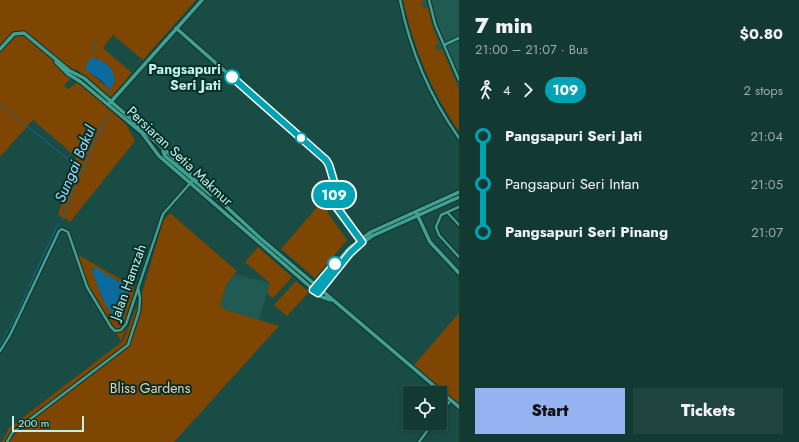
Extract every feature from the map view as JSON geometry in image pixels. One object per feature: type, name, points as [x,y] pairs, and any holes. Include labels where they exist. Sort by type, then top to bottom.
[{"type":"street","points":[[109,104],[202,0]]},
{"type":"street","points":[[400,0],[410,42],[439,108],[459,138]]},
{"type":"street","points":[[430,0],[435,24],[459,80]]},
{"type":"street","points":[[176,28],[326,160],[335,185],[335,205],[361,241]]},
{"type":"street","name":"Persiaran Setia Makmur","points":[[0,49],[14,34],[24,33],[70,71],[84,78],[109,104],[142,133],[159,156],[192,182],[319,291],[322,297],[335,301],[459,407]]},
{"type":"street","points":[[444,45],[459,38]]},
{"type":"street","name":"Persiaran Setia Makmur","points":[[109,104],[130,118],[315,288]]},
{"type":"street","points":[[162,149],[165,156],[192,182],[208,194],[214,196]]},
{"type":"street","name":"Jalan Hamzah","points":[[0,351],[10,335],[58,231],[62,229],[68,232],[87,287],[115,331],[121,330],[126,324],[163,214],[192,182]]},
{"type":"street","points":[[351,246],[459,192]]},
{"type":"street","points":[[319,291],[364,236],[459,197]]},
{"type":"street","points":[[459,207],[440,217],[436,230],[459,257]]},
{"type":"street","points":[[447,212],[459,225]]},
{"type":"street","points":[[417,213],[430,242],[459,273]]},
{"type":"street","points":[[355,234],[364,236]]},
{"type":"street","points":[[315,288],[351,246],[355,234]]},
{"type":"street","points":[[7,442],[12,433],[128,345],[139,311],[140,298],[138,287]]},
{"type":"street","points":[[447,405],[451,400]]},
{"type":"street","points":[[419,442],[428,430]]},
{"type":"shaded area","points":[[426,0],[459,0],[459,89],[442,50],[437,51],[435,45],[439,43],[432,25],[428,7],[422,8],[421,2]]},
{"type":"shaded area","points":[[234,274],[270,283],[259,320],[226,310],[220,305],[227,283]]},
{"type":"green space","points":[[0,0],[196,0],[143,60],[113,35],[103,48],[132,73],[110,98],[76,69],[73,76],[64,86],[68,89],[78,82],[126,124],[135,141],[70,222],[58,215],[76,157],[33,120],[0,157]],"holes":[[[96,58],[109,66],[107,87],[90,73]]]},
{"type":"green space","points":[[403,0],[426,0],[421,2],[423,8],[428,7],[432,25],[439,43],[435,46],[438,51],[442,49],[459,89],[459,131],[432,85],[412,35]]},
{"type":"green space","points":[[326,203],[328,213],[347,240],[315,278],[281,249],[318,206]]},
{"type":"green space","name":"Bliss Gardens","points":[[170,213],[237,271],[227,283],[220,305],[226,310],[279,326],[174,442],[2,442],[9,428],[123,341],[142,293],[163,221]]},
{"type":"green space","points":[[258,247],[292,277],[273,298],[267,293],[270,283],[245,262]]},
{"type":"green space","points":[[75,253],[134,287],[131,317],[121,341],[86,282]],"holes":[[[93,268],[117,281],[128,285],[116,319],[103,299],[92,271]]]},
{"type":"green space","points":[[296,281],[309,292],[287,316],[274,305]]},
{"type":"green space","points":[[459,313],[459,404],[447,394],[447,386],[438,386],[414,365]]},
{"type":"water","points":[[92,58],[101,61],[109,67],[114,75],[113,85],[108,88],[101,80],[86,70],[87,62]]},
{"type":"water","points":[[95,267],[117,281],[128,285],[125,312],[122,323],[116,319],[104,301],[92,271]]},
{"type":"waterway","name":"Sungai Bakul","points":[[94,42],[94,51]]},
{"type":"waterway","name":"Sungai Bakul","points":[[108,87],[109,94]]},
{"type":"waterway","points":[[0,104],[81,171]]},
{"type":"waterway","name":"Sungai Bakul","points":[[62,220],[73,191],[107,115]]},
{"type":"waterway","name":"Sungai Bakul","points":[[29,287],[57,226],[60,223]]},
{"type":"waterway","name":"Sungai Bakul","points":[[10,328],[28,290]]},
{"type":"waterway","name":"Sungai Bakul","points":[[0,345],[8,330]]},
{"type":"bus line","name":"109","points":[[232,77],[326,160],[329,165],[335,185],[334,198],[337,210],[362,242],[350,253],[318,293],[313,290],[335,264]]},
{"type":"place","name":"Pangsapuri Seri Jati","points":[[232,77]]}]
